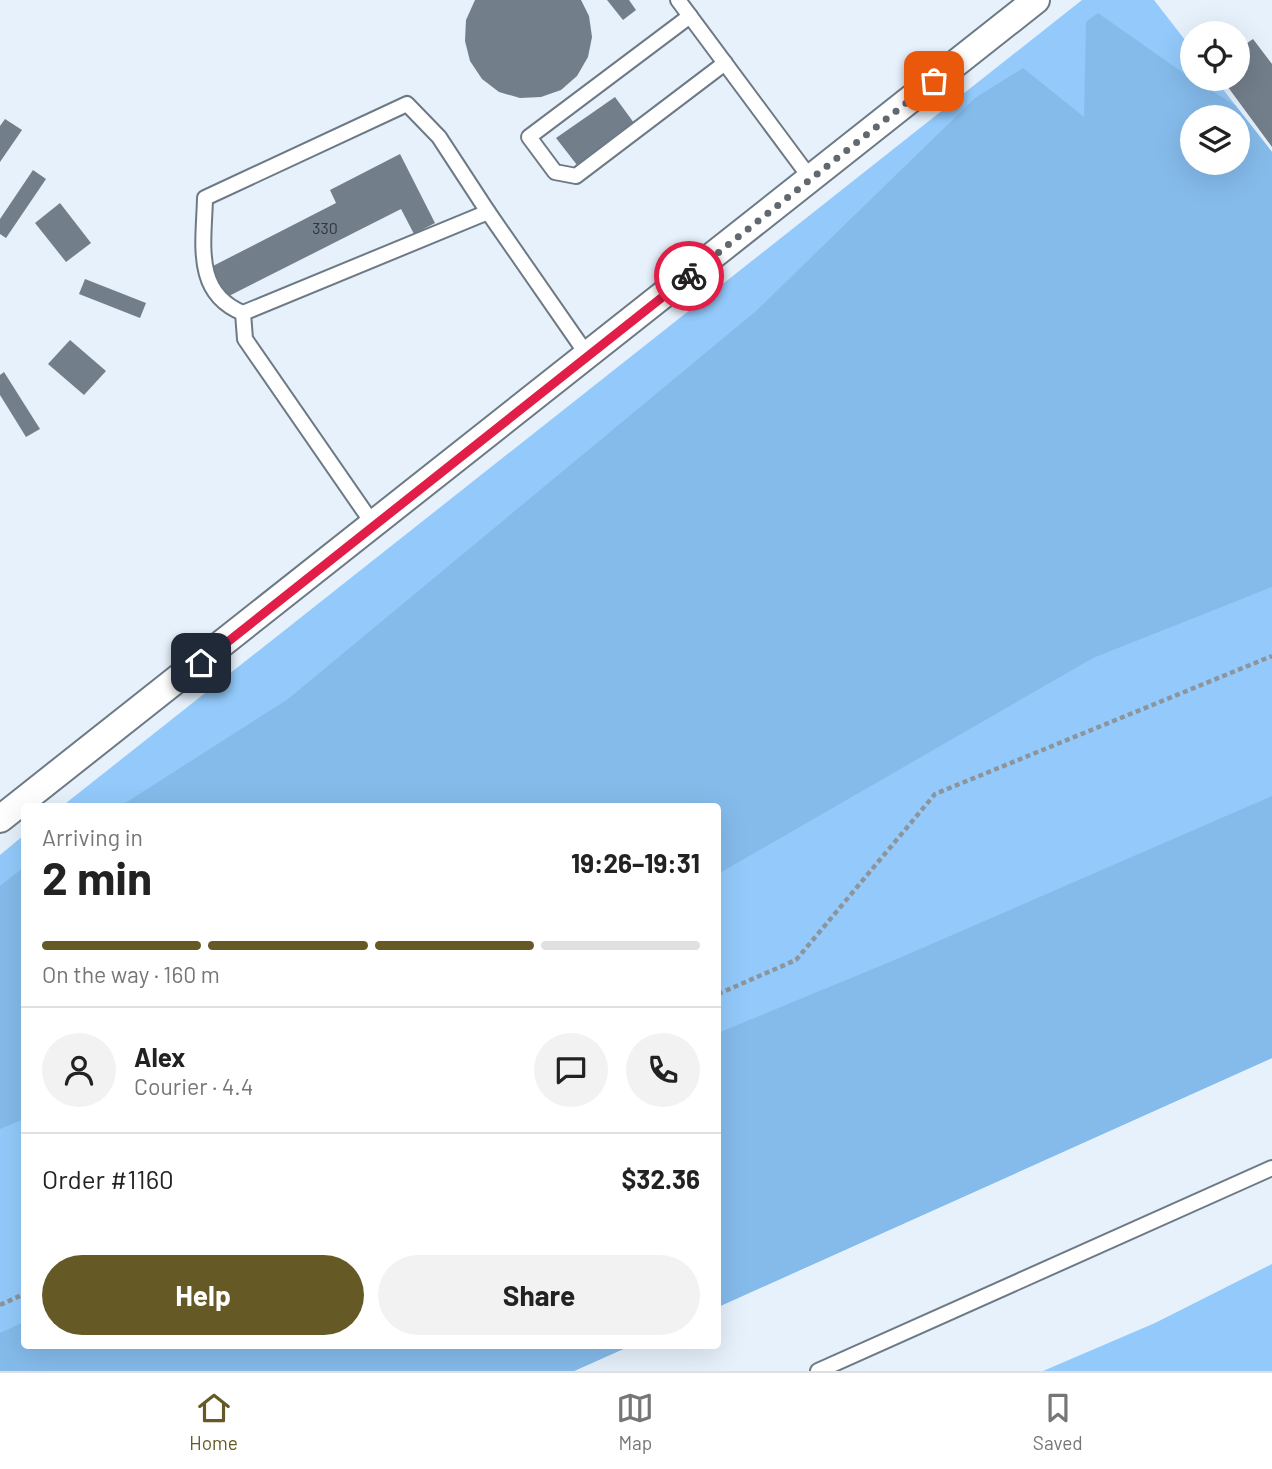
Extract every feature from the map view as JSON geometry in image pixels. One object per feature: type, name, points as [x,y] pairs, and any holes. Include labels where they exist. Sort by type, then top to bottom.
[{"type":"street","points":[[0,819],[179,681],[373,524],[1036,0]]},
{"type":"lane","points":[[678,0],[811,179]]},
{"type":"lane","points":[[690,16],[529,137],[555,172],[576,176],[725,63]]},
{"type":"lane","points":[[488,212],[243,313],[224,305],[204,272],[205,198],[407,104],[439,137],[588,356]]},
{"type":"lane","points":[[243,313],[245,339],[373,524]]},
{"type":"lane","points":[[818,1371],[1272,1168]]},
{"type":"path","points":[[721,993],[796,960],[935,794],[1272,656]]},
{"type":"path","points":[[0,1304],[21,1295]]},
{"type":"shaded area","points":[[1082,0],[1154,0],[1180,34],[1180,91],[1224,91],[1235,105],[1180,105],[1180,175],[1250,175],[1250,124],[1272,152],[1272,1058],[721,1306],[721,803],[66,803]]},
{"type":"shaded area","points":[[1098,13],[1180,71],[1180,91],[1212,91],[1235,105],[1180,105],[1180,175],[1250,175],[1250,124],[1272,152],[1272,587],[1093,658],[721,872],[721,803],[125,803],[288,699],[756,311],[975,98],[1023,68],[1084,117],[1086,22]]},
{"type":"shaded area","points":[[1272,796],[1272,1058],[721,1306],[721,1032],[897,959]]},
{"type":"shaded area","points":[[21,838],[21,1349],[623,1349],[574,1371],[0,1371],[0,855]]},
{"type":"shaded area","points":[[21,869],[21,1120],[0,1129],[0,886]]},
{"type":"shaded area","points":[[1272,1264],[1272,1371],[1043,1371],[1155,1323]]},
{"type":"shaded area","points":[[21,1323],[21,1349],[623,1349],[574,1371],[0,1371],[0,1333]]},
{"type":"building","points":[[475,0],[581,0],[589,16],[592,37],[588,57],[577,76],[561,90],[541,97],[520,98],[499,92],[482,79],[470,61],[465,41],[466,20]]},
{"type":"building","points":[[607,0],[629,0],[636,10],[623,20]]},
{"type":"building","points":[[1253,39],[1272,64],[1272,147],[1250,117],[1250,105],[1241,105],[1231,91],[1250,91],[1250,41]]},
{"type":"building","points":[[615,97],[634,123],[577,165],[556,138]]},
{"type":"building","points":[[5,119],[22,130],[0,162],[0,126]]},
{"type":"building","points":[[400,154],[435,223],[414,234],[401,209],[227,297],[211,267],[336,203],[330,190]]},
{"type":"building","points":[[33,170],[46,179],[6,238],[0,234],[0,219]]},
{"type":"building","points":[[60,203],[91,243],[66,262],[35,223]]},
{"type":"building","points":[[85,279],[146,303],[140,318],[79,294]]},
{"type":"building","points":[[70,340],[106,371],[84,395],[48,364]]},
{"type":"building","points":[[4,372],[40,429],[26,437],[0,395],[0,375]]},
{"type":"way so far","points":[[689,276],[934,81]]},
{"type":"route","points":[[201,663],[689,276]]}]
